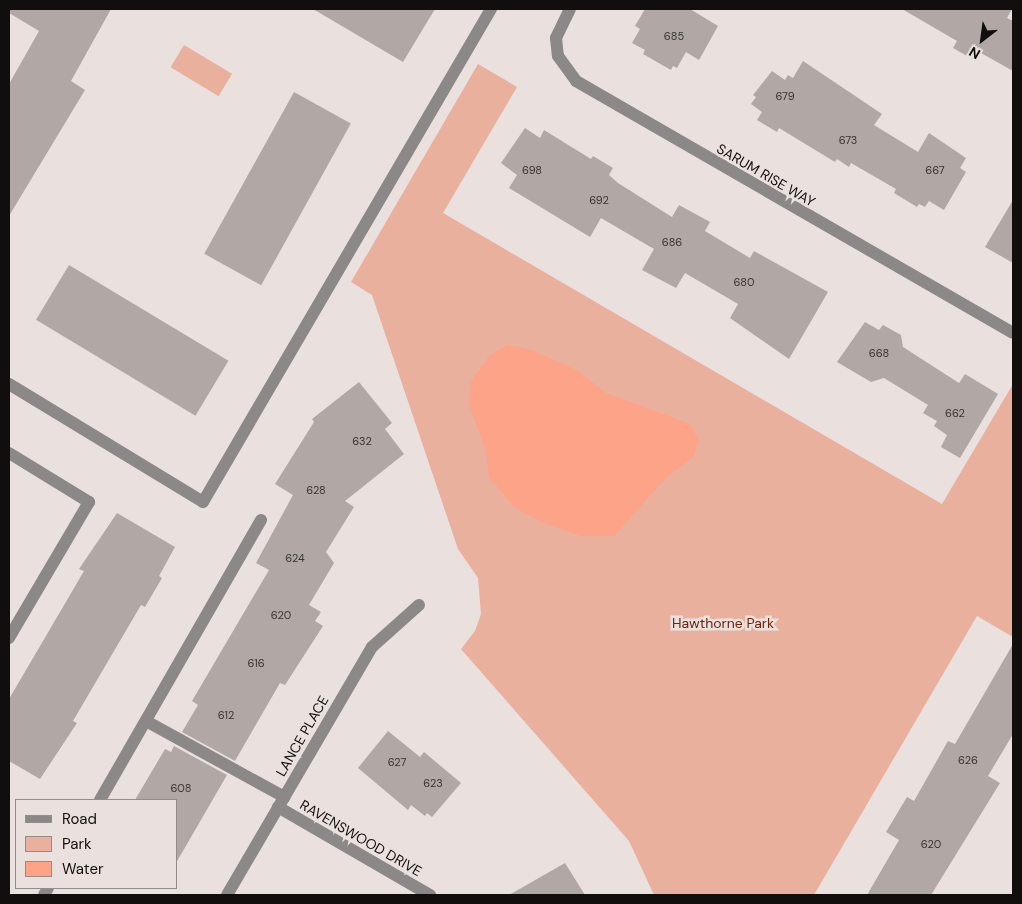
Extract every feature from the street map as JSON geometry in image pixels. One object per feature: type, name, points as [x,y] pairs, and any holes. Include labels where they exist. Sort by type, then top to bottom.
[{"type":"street","points":[[9,384],[203,502],[491,9]]},
{"type":"street","name":"SARUM RISE WAY","points":[[570,9],[556,38],[558,56],[576,81],[1013,333]]},
{"type":"street","points":[[9,453],[89,502],[9,638]]},
{"type":"street","points":[[101,799],[261,520]]},
{"type":"street","name":"LANCE PLACE","points":[[226,895],[372,647],[419,606]]},
{"type":"street","name":"RAVENSWOOD DRIVE","points":[[146,722],[281,802],[426,894]]},
{"type":"green space","points":[[184,45],[232,74],[219,96],[171,67]]},
{"type":"green space","name":"Hawthorne Park","points":[[478,64],[517,87],[443,213],[942,504],[1013,384],[1013,637],[977,616],[814,895],[654,895],[629,841],[461,649],[475,631],[481,614],[478,578],[458,549],[372,295],[351,282]]},
{"type":"water","points":[[507,345],[532,350],[578,371],[606,393],[690,424],[699,441],[693,457],[666,478],[614,536],[581,536],[546,524],[515,508],[489,477],[486,451],[469,404],[471,381],[489,356]]},
{"type":"building","points":[[9,9],[111,9],[71,81],[85,90],[9,216],[9,84],[39,31],[9,13]]},
{"type":"building","points":[[313,9],[435,9],[403,62]]},
{"type":"building","points":[[645,9],[690,9],[718,26],[699,60],[686,52],[677,68],[673,66],[671,70],[643,54],[645,50],[632,43],[640,29],[635,26]]},
{"type":"building","points":[[902,9],[1012,9],[1007,18],[1013,21],[1013,71],[981,53],[976,61],[953,48],[957,41]]},
{"type":"building","points":[[803,61],[882,114],[874,125],[918,152],[929,133],[966,158],[960,168],[966,172],[944,210],[929,201],[925,207],[919,204],[917,207],[894,193],[896,189],[851,163],[849,167],[837,159],[835,162],[779,128],[777,132],[757,120],[762,112],[751,104],[756,97],[753,95],[772,71],[785,80],[788,75],[793,78]]},
{"type":"building","points":[[294,92],[351,124],[261,285],[204,254]]},
{"type":"building","points":[[525,128],[540,138],[544,130],[591,159],[593,156],[613,168],[609,175],[618,183],[672,217],[679,205],[710,222],[705,231],[750,258],[754,251],[828,292],[789,359],[730,318],[738,304],[685,273],[676,288],[642,270],[654,249],[601,218],[590,237],[509,188],[517,175],[501,163]]},
{"type":"building","points":[[1013,200],[1013,263],[985,247]]},
{"type":"building","points":[[69,265],[228,361],[195,416],[36,320]]},
{"type":"building","points":[[865,322],[879,330],[883,325],[901,335],[903,347],[959,383],[965,374],[998,394],[960,458],[941,447],[947,435],[934,426],[937,421],[923,413],[928,405],[884,378],[871,382],[837,362]]},
{"type":"building","points":[[359,382],[392,423],[385,429],[404,454],[345,501],[354,507],[326,552],[334,563],[309,605],[321,612],[315,621],[323,626],[285,685],[280,683],[235,761],[182,732],[198,705],[192,701],[269,570],[256,563],[293,495],[275,484],[314,422],[312,419]]},
{"type":"building","points":[[117,513],[175,547],[159,576],[162,578],[145,607],[141,605],[73,721],[77,723],[40,779],[9,761],[9,699],[84,571],[79,569]]},
{"type":"building","points":[[1013,644],[1013,734],[988,776],[1000,783],[931,895],[867,895],[899,840],[886,832],[907,797],[914,801],[948,741],[955,744]]},
{"type":"building","points":[[388,731],[420,757],[424,752],[461,783],[432,817],[427,813],[425,816],[411,805],[408,810],[358,768]]},
{"type":"building","points":[[174,746],[227,775],[178,860],[178,799],[136,799],[165,749],[171,752]]},
{"type":"building","points":[[565,863],[585,895],[509,895]]}]
